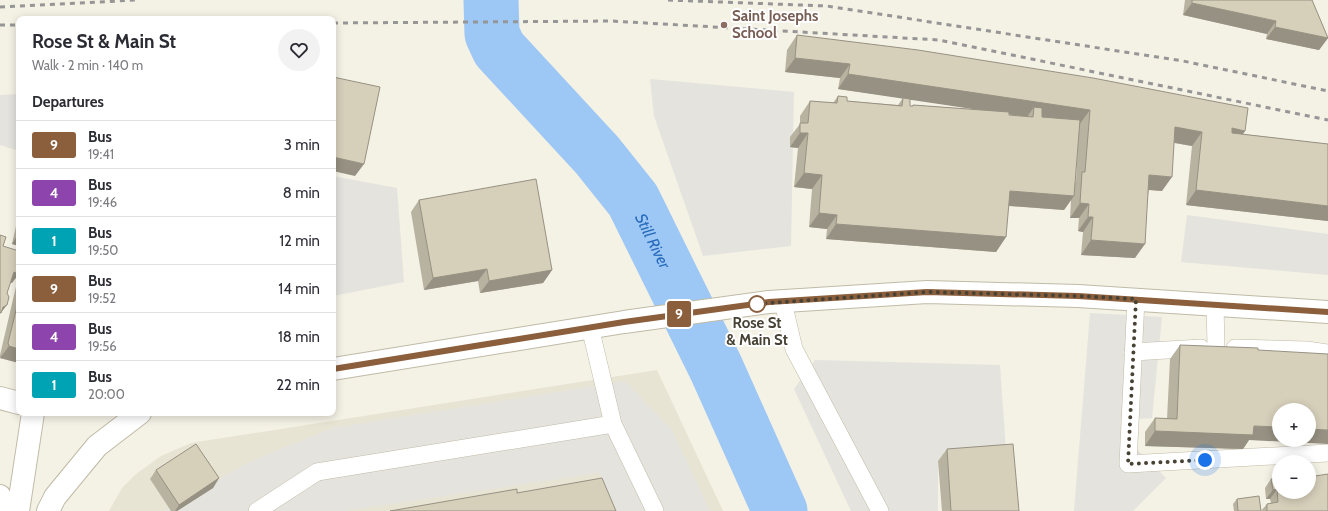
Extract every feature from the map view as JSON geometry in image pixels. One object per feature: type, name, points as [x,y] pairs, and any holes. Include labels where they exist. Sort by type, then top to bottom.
[{"type":"street","points":[[336,369],[590,327],[776,302],[927,292],[1078,296],[1328,312]]},
{"type":"street","points":[[0,398],[16,402]]},
{"type":"street","points":[[18,511],[33,416]]},
{"type":"street","points":[[48,511],[55,497],[97,446],[136,416]]},
{"type":"street","points":[[0,496],[6,511]]},
{"type":"lane","points":[[1136,299],[1128,464],[1328,453]]},
{"type":"lane","points":[[776,302],[794,349],[880,511]]},
{"type":"lane","points":[[1215,304],[1216,347]]},
{"type":"lane","points":[[590,327],[613,424],[655,511]]},
{"type":"lane","points":[[1133,352],[1216,347],[1308,350],[1328,353]]},
{"type":"lane","points":[[257,511],[317,472],[613,424]]},
{"type":"shaded area","points":[[650,79],[794,92],[791,246],[703,256],[654,116]]},
{"type":"shaded area","points":[[16,94],[16,150],[0,145],[0,95]]},
{"type":"shaded area","points":[[336,177],[397,188],[404,282],[336,295]]},
{"type":"shaded area","points":[[1187,215],[1328,234],[1328,275],[1181,262]]},
{"type":"shaded area","points":[[1090,313],[1162,317],[1152,418],[1138,419],[1134,446],[1166,478],[1133,511],[1074,511]]},
{"type":"shaded area","points":[[815,360],[1000,365],[1006,451],[938,461],[938,511],[851,511],[794,389]]},
{"type":"shaded area","points":[[657,370],[723,511],[109,511],[122,488],[136,474],[161,456],[191,443]]},
{"type":"shaded area","points":[[625,381],[672,430],[710,511],[617,511],[599,473],[346,511],[165,511],[247,463],[332,428]]},
{"type":"building","points":[[1192,0],[1312,0],[1328,38],[1275,27],[1276,21],[1192,3]]},
{"type":"building","points":[[797,35],[918,50],[1093,78],[1248,108],[1245,131],[1232,128],[1232,133],[1328,144],[1328,206],[1196,190],[1202,132],[1175,127],[1172,177],[1149,175],[1145,244],[1091,240],[1093,217],[1088,217],[1089,204],[1080,203],[1082,172],[1085,172],[1090,110],[848,74],[850,64],[795,58]]},
{"type":"building","points":[[336,78],[380,87],[364,164],[336,158]]},
{"type":"building","points":[[838,96],[847,97],[847,101],[902,106],[903,98],[910,99],[910,106],[1009,112],[1009,115],[1033,117],[1034,107],[1042,108],[1042,117],[1080,120],[1074,196],[1010,191],[1006,237],[836,224],[837,215],[819,213],[822,175],[804,173],[808,133],[800,133],[800,123],[808,123],[810,101],[837,103]]},
{"type":"building","points":[[536,179],[552,270],[489,281],[487,269],[433,278],[419,200]]},
{"type":"building","points":[[0,235],[6,237],[3,246],[16,250],[16,273],[14,272],[7,293],[9,297],[7,305],[3,307],[1,313]]},
{"type":"building","points":[[16,310],[16,348],[9,346],[8,343]]},
{"type":"building","points":[[1180,345],[1258,348],[1258,350],[1328,354],[1328,430],[1316,429],[1316,403],[1272,403],[1272,427],[1254,426],[1253,435],[1155,431],[1155,418],[1177,419]]},
{"type":"building","points":[[196,444],[219,478],[179,505],[156,470]]},
{"type":"building","points":[[1013,444],[1019,511],[951,511],[947,449]]},
{"type":"building","points":[[1328,474],[1328,511],[1267,511],[1267,504],[1278,502],[1278,499],[1316,499],[1316,476]]},
{"type":"building","points":[[602,478],[616,511],[390,511],[517,489],[517,493]]},
{"type":"building","points":[[1259,496],[1261,511],[1238,511],[1237,499]]},
{"type":"waterway","name":"Still River","points":[[491,0],[492,34],[499,49],[597,155],[633,200],[716,368],[780,511]]},
{"type":"railway","points":[[0,7],[137,0]]},
{"type":"railway","points":[[668,0],[827,6],[1183,61],[1328,91]]},
{"type":"railway","points":[[336,23],[611,21],[939,40],[1328,120]]},
{"type":"railway","points":[[0,25],[16,25]]},
{"type":"bus line","name":"9","points":[[336,369],[624,322],[769,302],[927,292],[1078,296],[1328,312]]},
{"type":"place","name":"Saint Josephs School","points":[[724,25]]},
{"type":"place","name":"Rose St & Main St","points":[[757,304]]},
{"type":"route","points":[[757,304],[754,304],[927,292],[1136,299],[1128,464],[1205,460]]}]
